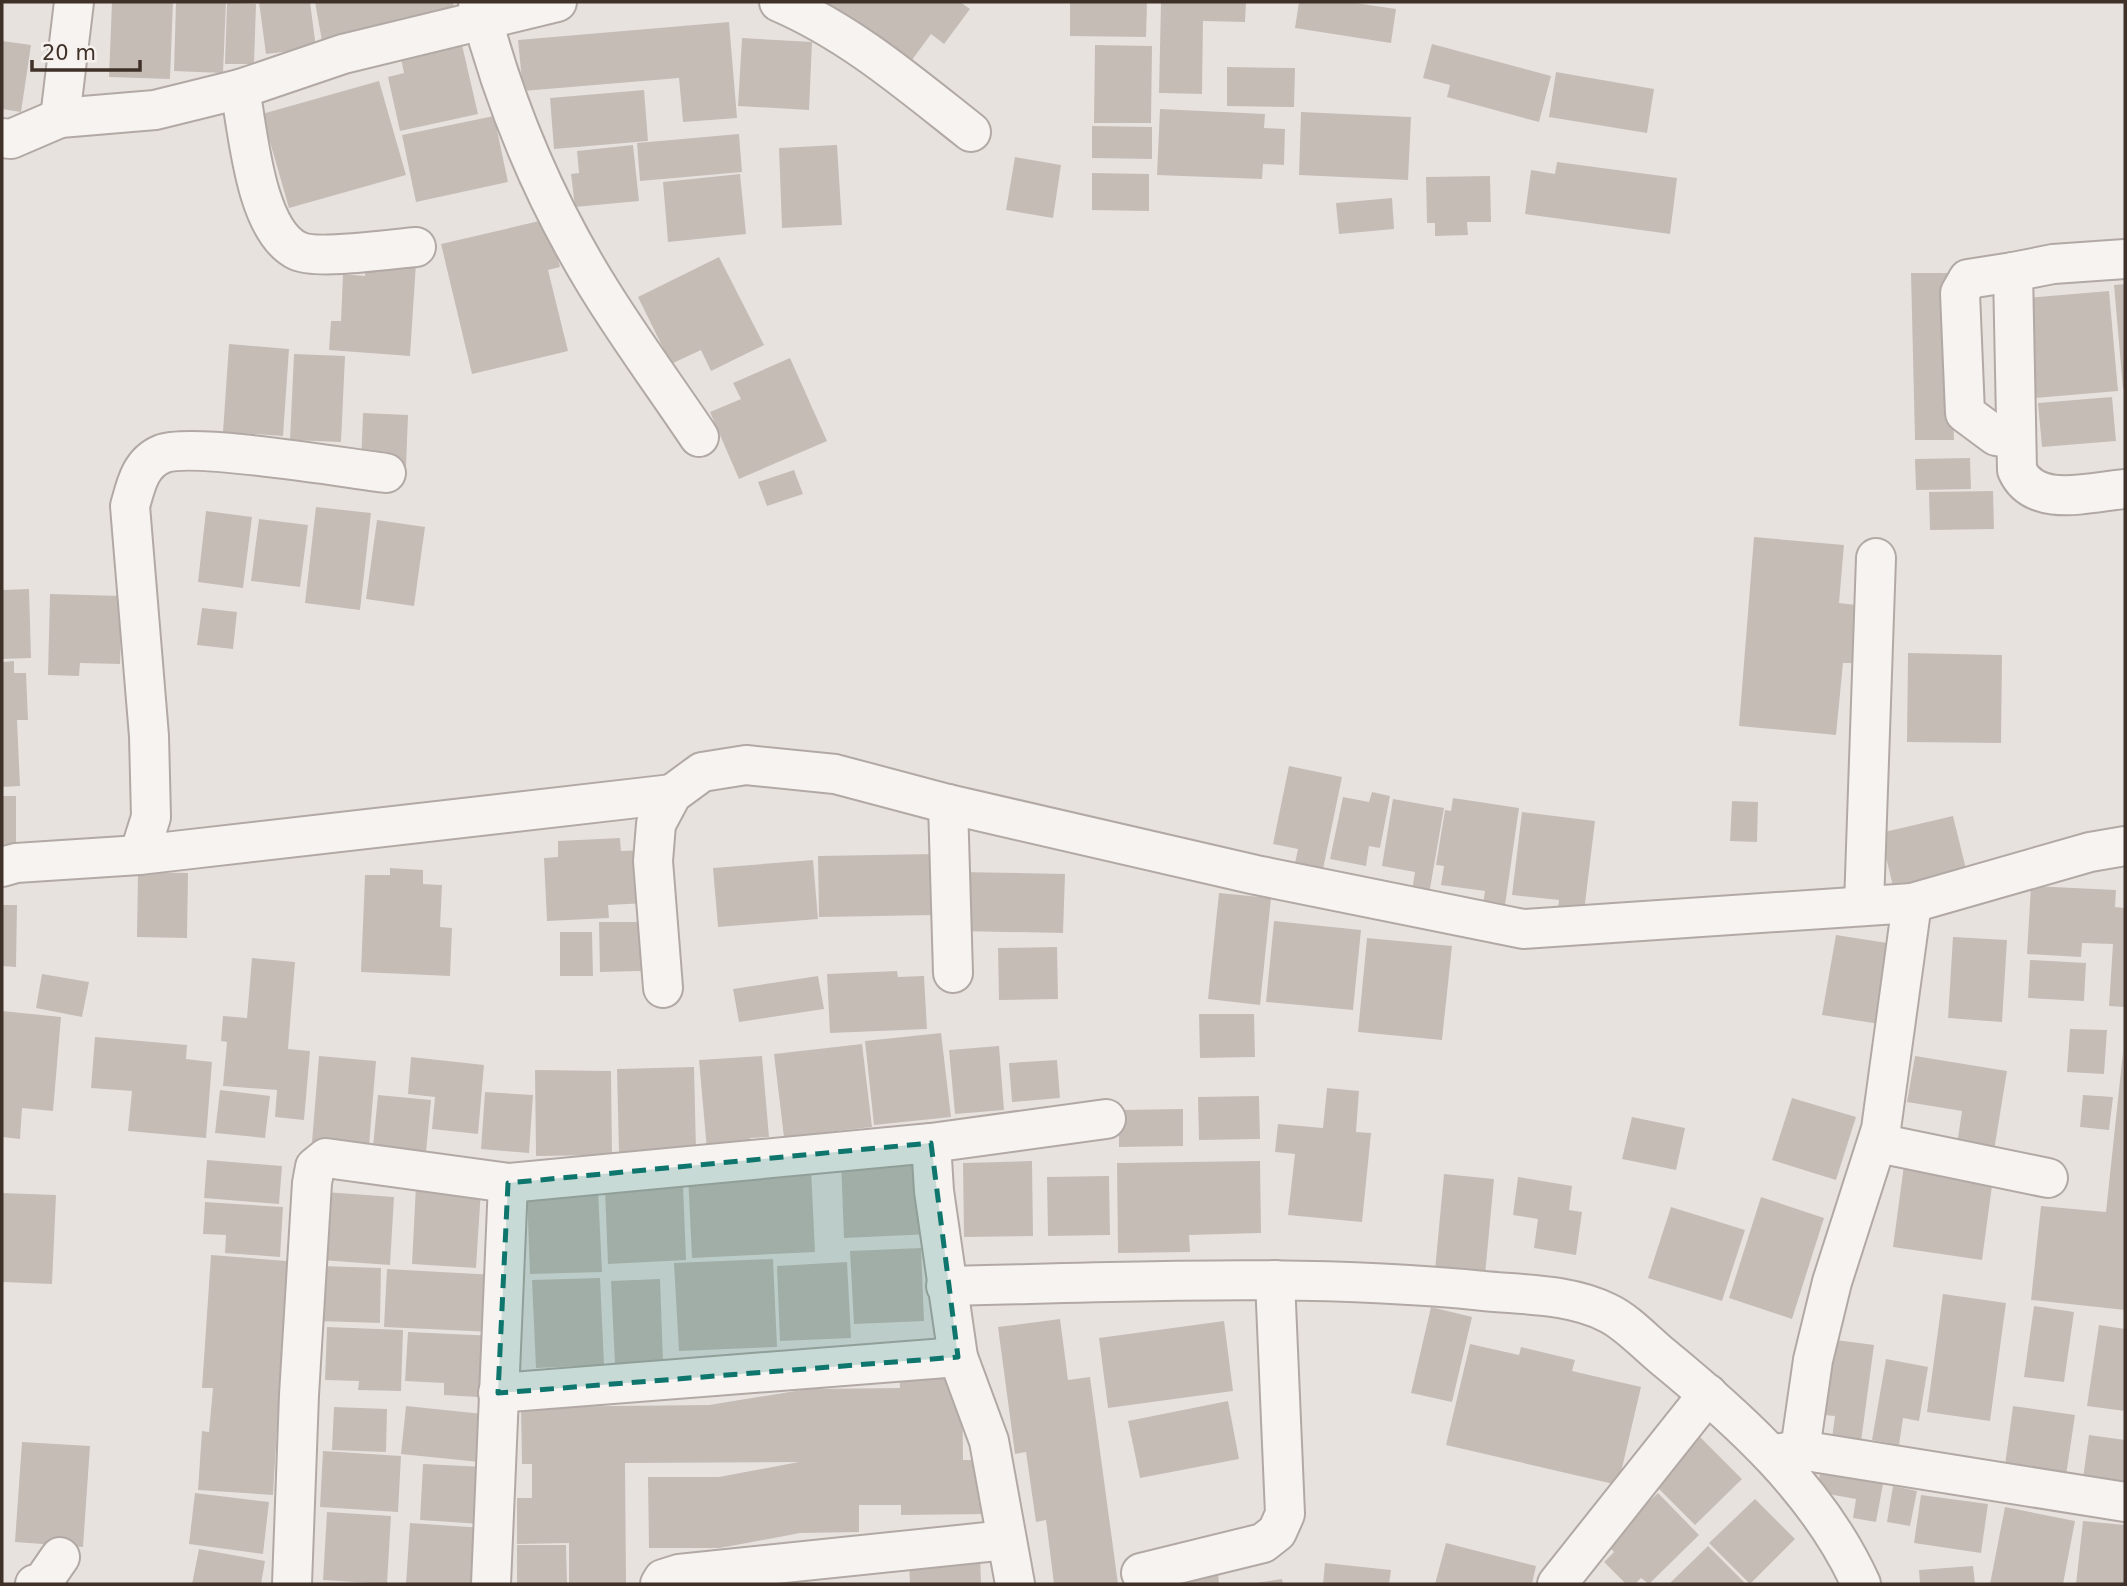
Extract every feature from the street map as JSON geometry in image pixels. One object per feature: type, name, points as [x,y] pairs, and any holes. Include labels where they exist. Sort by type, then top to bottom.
[{"type":"street","points":[[61,118],[74,2]]},
{"type":"street","points":[[5,147],[61,118],[155,110],[240,89],[480,11],[557,2]]},
{"type":"street","points":[[779,2],[818,19],[870,53],[971,132]]},
{"type":"street","points":[[480,11],[506,99],[536,168],[566,227],[594,281],[699,437]]},
{"type":"street","points":[[240,89],[259,185],[271,225],[283,241],[300,252],[348,253],[416,247]]},
{"type":"street","points":[[2015,439],[1996,436],[1965,413],[1960,293],[1968,279],[2053,264],[2125,259]]},
{"type":"street","points":[[2013,272],[2015,439],[2022,482],[2039,493],[2057,495],[2125,489]]},
{"type":"street","points":[[139,855],[151,817],[149,736],[130,506],[138,475],[148,463],[164,453],[211,452],[386,473]]},
{"type":"street","points":[[1864,905],[1876,558]]},
{"type":"street","points":[[663,988],[653,861],[656,824],[673,794],[702,772],[746,765],[835,774],[948,804],[1256,875],[1523,929],[1912,903],[2090,852],[2125,846]]},
{"type":"street","points":[[2,867],[16,863],[139,855],[673,794]]},
{"type":"street","points":[[948,804],[953,973]]},
{"type":"street","points":[[1861,1584],[1837,1538],[1786,1470],[1786,1453],[1832,1282],[1878,1143],[1912,903]]},
{"type":"street","points":[[292,1584],[299,1395],[315,1167],[326,1158],[508,1183],[931,1143],[1106,1119]]},
{"type":"street","points":[[931,1143],[946,1286],[958,1357],[989,1440],[1015,1584]]},
{"type":"street","points":[[1878,1143],[2048,1178]]},
{"type":"street","points":[[491,1584],[508,1183]]},
{"type":"street","points":[[946,1286],[1275,1280],[1423,1285],[1573,1300],[1610,1314],[1786,1453],[2125,1502]]},
{"type":"street","points":[[1141,1573],[1263,1543],[1278,1532],[1285,1514],[1275,1280]]},
{"type":"street","points":[[498,1393],[958,1357]]},
{"type":"street","points":[[1558,1584],[1708,1394]]},
{"type":"street","points":[[660,1584],[663,1579],[679,1574],[1006,1540]]},
{"type":"highlighted area","points":[[931,1143],[958,1357],[498,1393],[508,1183]]},
{"type":"building","points":[[112,2],[173,2],[170,79],[109,77]]},
{"type":"building","points":[[176,2],[226,2],[223,73],[174,71]]},
{"type":"building","points":[[259,2],[310,2],[316,48],[266,54]]},
{"type":"building","points":[[315,2],[453,2],[456,20],[322,41]]},
{"type":"building","points":[[822,2],[960,2],[970,9],[944,44],[931,34],[909,64]]},
{"type":"building","points":[[1070,2],[1147,2],[1146,37],[1070,36]]},
{"type":"building","points":[[1161,2],[1246,2],[1245,22],[1203,21],[1202,94],[1159,93]]},
{"type":"building","points":[[1299,2],[1349,2],[1396,9],[1391,43],[1295,28]]},
{"type":"building","points":[[227,3],[256,4],[254,64],[225,64]]},
{"type":"building","points":[[729,22],[737,118],[683,122],[679,78],[523,91],[518,40]]},
{"type":"building","points":[[742,38],[812,42],[809,110],[738,106]]},
{"type":"building","points":[[2,41],[31,45],[21,112],[2,109]]},
{"type":"building","points":[[1432,44],[1551,76],[1539,122],[1447,97],[1450,85],[1423,78]]},
{"type":"building","points":[[462,45],[478,114],[400,131],[388,77],[404,73],[401,58]]},
{"type":"building","points":[[1095,45],[1152,46],[1151,123],[1094,123]]},
{"type":"building","points":[[1227,67],[1295,68],[1294,107],[1227,106]]},
{"type":"building","points":[[1556,72],[1654,89],[1647,133],[1549,117]]},
{"type":"building","points":[[379,81],[406,175],[289,208],[262,114]]},
{"type":"building","points":[[644,90],[648,141],[554,149],[550,98]]},
{"type":"building","points":[[1160,109],[1265,114],[1264,128],[1285,129],[1284,165],[1263,164],[1262,179],[1157,175]]},
{"type":"building","points":[[1301,112],[1411,117],[1408,180],[1299,175]]},
{"type":"building","points":[[494,116],[508,182],[416,202],[402,135]]},
{"type":"building","points":[[1092,126],[1152,127],[1152,159],[1092,158]]},
{"type":"building","points":[[739,134],[742,172],[640,181],[637,143]]},
{"type":"building","points":[[633,145],[639,201],[575,207],[571,174],[579,173],[577,151]]},
{"type":"building","points":[[837,145],[842,225],[782,228],[779,148]]},
{"type":"building","points":[[1015,157],[1061,165],[1053,218],[1006,210]]},
{"type":"building","points":[[1557,162],[1677,178],[1670,234],[1525,214],[1531,170],[1555,174]]},
{"type":"building","points":[[1092,173],[1149,174],[1149,211],[1092,210]]},
{"type":"building","points":[[740,174],[746,234],[668,242],[663,182]]},
{"type":"building","points":[[1490,176],[1491,222],[1467,222],[1468,235],[1435,236],[1435,223],[1427,223],[1426,177]]},
{"type":"building","points":[[1392,198],[1394,229],[1339,234],[1336,203]]},
{"type":"building","points":[[548,219],[560,267],[548,270],[568,351],[472,374],[441,244]]},
{"type":"building","points":[[719,257],[764,345],[711,371],[701,350],[671,364],[638,297]]},
{"type":"building","points":[[366,260],[416,263],[410,356],[329,350],[331,321],[341,321],[343,274],[365,276]]},
{"type":"building","points":[[1911,273],[1949,273],[1954,440],[1915,440]]},
{"type":"building","points":[[2125,284],[2125,389],[2123,389],[2114,285]]},
{"type":"building","points":[[2109,291],[2118,391],[2035,398],[2027,298]]},
{"type":"building","points":[[229,344],[289,349],[283,436],[223,432]]},
{"type":"building","points":[[294,354],[345,356],[341,442],[290,440]]},
{"type":"building","points":[[790,358],[827,441],[739,479],[710,412],[741,399],[733,383]]},
{"type":"building","points":[[2112,397],[2116,441],[2042,447],[2038,403]]},
{"type":"building","points":[[363,413],[408,415],[406,467],[361,465]]},
{"type":"building","points":[[1970,458],[1971,489],[1916,490],[1915,459]]},
{"type":"building","points":[[794,470],[803,494],[767,506],[758,482]]},
{"type":"building","points":[[1993,491],[1994,529],[1930,530],[1929,492]]},
{"type":"building","points":[[316,507],[371,513],[360,610],[305,603]]},
{"type":"building","points":[[206,511],[252,517],[243,588],[198,582]]},
{"type":"building","points":[[259,519],[308,525],[300,587],[251,581]]},
{"type":"building","points":[[377,520],[425,527],[414,606],[366,599]]},
{"type":"building","points":[[1754,537],[1844,545],[1839,603],[1856,605],[1852,663],[1843,663],[1836,735],[1739,726]]},
{"type":"building","points":[[29,589],[31,658],[2,659],[2,590]]},
{"type":"building","points":[[50,594],[122,596],[120,664],[80,663],[79,676],[48,675]]},
{"type":"building","points":[[202,608],[237,612],[233,649],[197,645]]},
{"type":"building","points":[[1908,653],[2002,655],[2001,743],[1907,742]]},
{"type":"building","points":[[14,661],[14,673],[26,673],[28,720],[17,720],[20,786],[2,787],[2,662]]},
{"type":"building","points":[[1289,766],[1342,777],[1322,874],[1294,868],[1298,849],[1273,844]]},
{"type":"building","points":[[1372,792],[1390,796],[1380,848],[1369,846],[1366,866],[1330,859],[1343,797],[1369,802]]},
{"type":"building","points":[[2,796],[16,796],[16,848],[2,848]]},
{"type":"building","points":[[1453,798],[1519,808],[1503,919],[1481,916],[1485,891],[1441,885],[1444,866],[1436,865],[1445,810],[1451,811]]},
{"type":"building","points":[[1393,799],[1444,808],[1428,900],[1411,897],[1415,872],[1382,866]]},
{"type":"building","points":[[1732,801],[1758,802],[1757,842],[1730,841]]},
{"type":"building","points":[[1522,812],[1595,821],[1583,920],[1557,917],[1559,900],[1512,895]]},
{"type":"building","points":[[1953,816],[1966,869],[1893,886],[1880,833]]},
{"type":"building","points":[[620,838],[621,851],[645,850],[648,903],[608,905],[609,918],[547,921],[544,858],[558,857],[558,841]]},
{"type":"building","points":[[935,854],[936,915],[819,917],[818,856]]},
{"type":"building","points":[[813,860],[818,919],[718,927],[713,868]]},
{"type":"building","points":[[390,868],[423,870],[423,884],[442,885],[440,927],[452,928],[450,976],[361,972],[365,875],[390,875]]},
{"type":"building","points":[[138,872],[188,873],[187,938],[137,937]]},
{"type":"building","points":[[959,872],[1065,874],[1063,933],[957,931]]},
{"type":"building","points":[[2031,886],[2116,890],[2115,907],[2125,908],[2125,1007],[2109,1006],[2113,944],[2082,943],[2081,957],[2027,954]]},
{"type":"building","points":[[1219,893],[1271,898],[1260,1005],[1208,999]]},
{"type":"building","points":[[2,905],[17,905],[16,967],[2,966]]},
{"type":"building","points":[[1274,921],[1361,930],[1353,1010],[1266,1002]]},
{"type":"building","points":[[599,922],[642,922],[642,971],[600,972]]},
{"type":"building","points":[[560,932],[592,932],[593,976],[560,976]]},
{"type":"building","points":[[1836,935],[1900,945],[1886,1025],[1822,1015]]},
{"type":"building","points":[[1953,937],[2007,940],[2002,1022],[1948,1018]]},
{"type":"building","points":[[1367,938],[1452,946],[1442,1040],[1358,1032]]},
{"type":"building","points":[[1057,947],[1058,999],[999,1000],[998,948]]},
{"type":"building","points":[[252,958],[295,962],[288,1049],[310,1051],[304,1120],[275,1117],[277,1090],[223,1086],[227,1042],[221,1041],[223,1016],[247,1018]]},
{"type":"building","points":[[2030,960],[2086,963],[2084,1001],[2028,998]]},
{"type":"building","points":[[897,971],[898,977],[924,976],[927,1029],[830,1033],[827,974]]},
{"type":"building","points":[[42,974],[89,982],[82,1017],[36,1008]]},
{"type":"building","points":[[818,976],[824,1009],[739,1022],[733,989]]},
{"type":"building","points":[[2,1011],[61,1017],[53,1111],[22,1108],[20,1139],[2,1137]]},
{"type":"building","points":[[1199,1014],[1254,1014],[1255,1057],[1200,1058]]},
{"type":"building","points":[[2070,1029],[2107,1030],[2104,1074],[2067,1072]]},
{"type":"building","points":[[941,1033],[951,1117],[874,1125],[865,1041]]},
{"type":"building","points":[[95,1037],[187,1045],[186,1059],[212,1062],[206,1138],[128,1131],[132,1091],[91,1088]]},
{"type":"building","points":[[862,1044],[872,1127],[784,1137],[774,1054]]},
{"type":"building","points":[[999,1046],[1004,1110],[955,1114],[949,1050]]},
{"type":"building","points":[[2123,1052],[2125,1310],[2031,1300],[2041,1206],[2106,1212]]},
{"type":"building","points":[[319,1056],[376,1061],[369,1146],[312,1142]]},
{"type":"building","points":[[762,1056],[769,1137],[750,1138],[751,1147],[707,1150],[699,1060]]},
{"type":"building","points":[[1915,1056],[2007,1071],[1993,1157],[1956,1151],[1962,1111],[1907,1102]]},
{"type":"building","points":[[411,1057],[484,1065],[478,1134],[432,1129],[435,1097],[408,1094]]},
{"type":"building","points":[[1057,1060],[1060,1098],[1012,1102],[1009,1063]]},
{"type":"building","points":[[694,1067],[696,1151],[619,1153],[617,1069]]},
{"type":"building","points":[[535,1070],[611,1071],[612,1155],[536,1156]]},
{"type":"building","points":[[1327,1088],[1359,1091],[1356,1132],[1371,1133],[1362,1222],[1288,1215],[1295,1154],[1275,1152],[1278,1124],[1323,1128]]},
{"type":"building","points":[[220,1090],[270,1096],[265,1138],[215,1133]]},
{"type":"building","points":[[485,1092],[533,1095],[529,1153],[481,1149]]},
{"type":"building","points":[[378,1095],[431,1100],[426,1152],[373,1147]]},
{"type":"building","points":[[2083,1095],[2113,1097],[2109,1130],[2080,1127]]},
{"type":"building","points":[[1259,1096],[1260,1139],[1199,1140],[1198,1097]]},
{"type":"building","points":[[1792,1098],[1856,1117],[1836,1180],[1772,1160]]},
{"type":"building","points":[[1183,1109],[1183,1146],[1119,1147],[1119,1110]]},
{"type":"building","points":[[1632,1117],[1685,1128],[1676,1170],[1622,1159]]},
{"type":"building","points":[[927,1156],[931,1234],[844,1238],[841,1159]]},
{"type":"building","points":[[207,1160],[282,1166],[279,1204],[204,1198]]},
{"type":"building","points":[[1032,1161],[1033,1236],[964,1237],[963,1163]]},
{"type":"building","points":[[1260,1161],[1261,1233],[1189,1235],[1190,1252],[1118,1253],[1117,1163]]},
{"type":"building","points":[[1904,1165],[1993,1178],[1982,1260],[1893,1247]]},
{"type":"building","points":[[811,1169],[815,1252],[692,1258],[688,1175]]},
{"type":"building","points":[[1444,1174],[1494,1179],[1485,1275],[1435,1270]]},
{"type":"building","points":[[1109,1176],[1110,1235],[1048,1236],[1047,1177]]},
{"type":"building","points":[[1518,1177],[1572,1186],[1569,1210],[1582,1212],[1576,1255],[1534,1248],[1538,1219],[1513,1215]]},
{"type":"building","points":[[416,1185],[481,1189],[476,1268],[412,1264]]},
{"type":"building","points":[[683,1185],[686,1260],[608,1264],[605,1189]]},
{"type":"building","points":[[598,1190],[602,1272],[530,1274],[527,1192]]},
{"type":"building","points":[[325,1192],[394,1197],[390,1265],[321,1260]]},
{"type":"building","points":[[2,1193],[56,1195],[52,1284],[2,1282]]},
{"type":"building","points":[[1761,1197],[1824,1218],[1792,1319],[1729,1298]]},
{"type":"building","points":[[205,1202],[283,1207],[280,1257],[225,1253],[226,1235],[203,1234]]},
{"type":"building","points":[[1671,1207],[1745,1230],[1722,1301],[1648,1278]]},
{"type":"building","points":[[921,1248],[924,1321],[854,1324],[850,1251]]},
{"type":"building","points":[[211,1255],[287,1261],[273,1495],[198,1490],[202,1431],[209,1432],[213,1388],[202,1388]]},
{"type":"building","points":[[773,1259],[777,1347],[679,1351],[674,1263]]},
{"type":"building","points":[[847,1262],[851,1338],[780,1341],[777,1266]]},
{"type":"building","points":[[321,1266],[381,1268],[380,1323],[319,1321]]},
{"type":"building","points":[[387,1269],[495,1275],[493,1332],[384,1327]]},
{"type":"building","points":[[600,1278],[604,1365],[536,1368],[532,1280]]},
{"type":"building","points":[[660,1279],[663,1362],[615,1364],[611,1281]]},
{"type":"building","points":[[1943,1294],[2006,1303],[1990,1421],[1927,1412]]},
{"type":"building","points":[[2034,1306],[2074,1312],[2064,1382],[2024,1377]]},
{"type":"building","points":[[1431,1307],[1472,1317],[1452,1402],[1411,1393]]},
{"type":"building","points":[[1060,1319],[1068,1380],[1090,1377],[1118,1584],[1054,1584],[1046,1520],[1036,1522],[1026,1452],[1015,1454],[998,1327]]},
{"type":"building","points":[[1224,1321],[1233,1391],[1108,1408],[1099,1338]]},
{"type":"building","points":[[2099,1325],[2125,1329],[2125,1411],[2087,1406]]},
{"type":"building","points":[[327,1327],[403,1330],[401,1391],[358,1390],[359,1381],[325,1380]]},
{"type":"building","points":[[408,1332],[496,1336],[493,1398],[444,1395],[444,1383],[405,1381]]},
{"type":"building","points":[[1821,1338],[1874,1345],[1860,1449],[1831,1446],[1835,1416],[1824,1415]]},
{"type":"building","points":[[1470,1344],[1519,1355],[1521,1347],[1575,1360],[1572,1371],[1641,1387],[1618,1485],[1446,1445]]},
{"type":"building","points":[[1886,1359],[1928,1367],[1919,1421],[1903,1418],[1899,1445],[1872,1440]]},
{"type":"building","points":[[899,1371],[962,1371],[963,1460],[990,1460],[991,1514],[901,1515],[901,1505],[859,1505],[859,1532],[800,1533],[720,1548],[649,1548],[648,1477],[719,1477],[799,1462],[625,1463],[626,1584],[569,1584],[569,1543],[517,1544],[517,1498],[532,1498],[532,1464],[522,1464],[521,1407],[709,1405],[808,1389],[900,1388]]},
{"type":"building","points":[[1228,1401],[1239,1459],[1140,1478],[1128,1421]]},
{"type":"building","points":[[406,1406],[493,1415],[489,1463],[401,1454]]},
{"type":"building","points":[[2013,1406],[2075,1415],[2064,1489],[2003,1480]]},
{"type":"building","points":[[334,1407],[387,1409],[386,1452],[332,1450]]},
{"type":"building","points":[[2089,1435],[2125,1440],[2125,1491],[2082,1485]]},
{"type":"building","points":[[1699,1436],[1742,1479],[1695,1525],[1652,1482]]},
{"type":"building","points":[[22,1442],[90,1446],[83,1547],[15,1542]]},
{"type":"building","points":[[323,1451],[401,1456],[398,1512],[320,1507]]},
{"type":"building","points":[[423,1464],[485,1467],[481,1524],[420,1520]]},
{"type":"building","points":[[1820,1473],[1883,1484],[1876,1522],[1853,1518],[1856,1499],[1817,1492]]},
{"type":"building","points":[[1893,1486],[1917,1491],[1910,1526],[1887,1522]]},
{"type":"building","points":[[195,1493],[269,1502],[263,1554],[189,1544]]},
{"type":"building","points":[[1658,1493],[1699,1535],[1649,1584],[1641,1578],[1635,1584],[1626,1584],[1604,1562],[1614,1552],[1606,1543]]},
{"type":"building","points":[[1921,1495],[1988,1504],[1981,1553],[1914,1543]]},
{"type":"building","points":[[1755,1499],[1795,1539],[1750,1584],[1709,1543]]},
{"type":"building","points":[[2005,1507],[2075,1521],[2063,1584],[1990,1584]]},
{"type":"building","points":[[327,1512],[391,1516],[387,1584],[323,1580]]},
{"type":"building","points":[[2083,1521],[2125,1525],[2125,1584],[2076,1584]]},
{"type":"building","points":[[410,1523],[484,1528],[481,1584],[406,1584]]},
{"type":"building","points":[[1446,1543],[1536,1566],[1532,1584],[1435,1584]]},
{"type":"building","points":[[517,1545],[566,1545],[567,1584],[517,1584]]},
{"type":"building","points":[[1708,1546],[1745,1583],[1669,1584]]},
{"type":"building","points":[[199,1549],[265,1561],[261,1584],[192,1584]]},
{"type":"building","points":[[980,1557],[981,1584],[910,1584],[909,1561]]},
{"type":"building","points":[[1325,1563],[1391,1570],[1389,1584],[1323,1584]]},
{"type":"building","points":[[1973,1566],[1975,1584],[1920,1584],[1919,1570]]},
{"type":"building","points":[[1218,1572],[1219,1584],[1171,1584]]},
{"type":"building","points":[[1282,1579],[1283,1584],[1256,1584],[1256,1583]]}]
